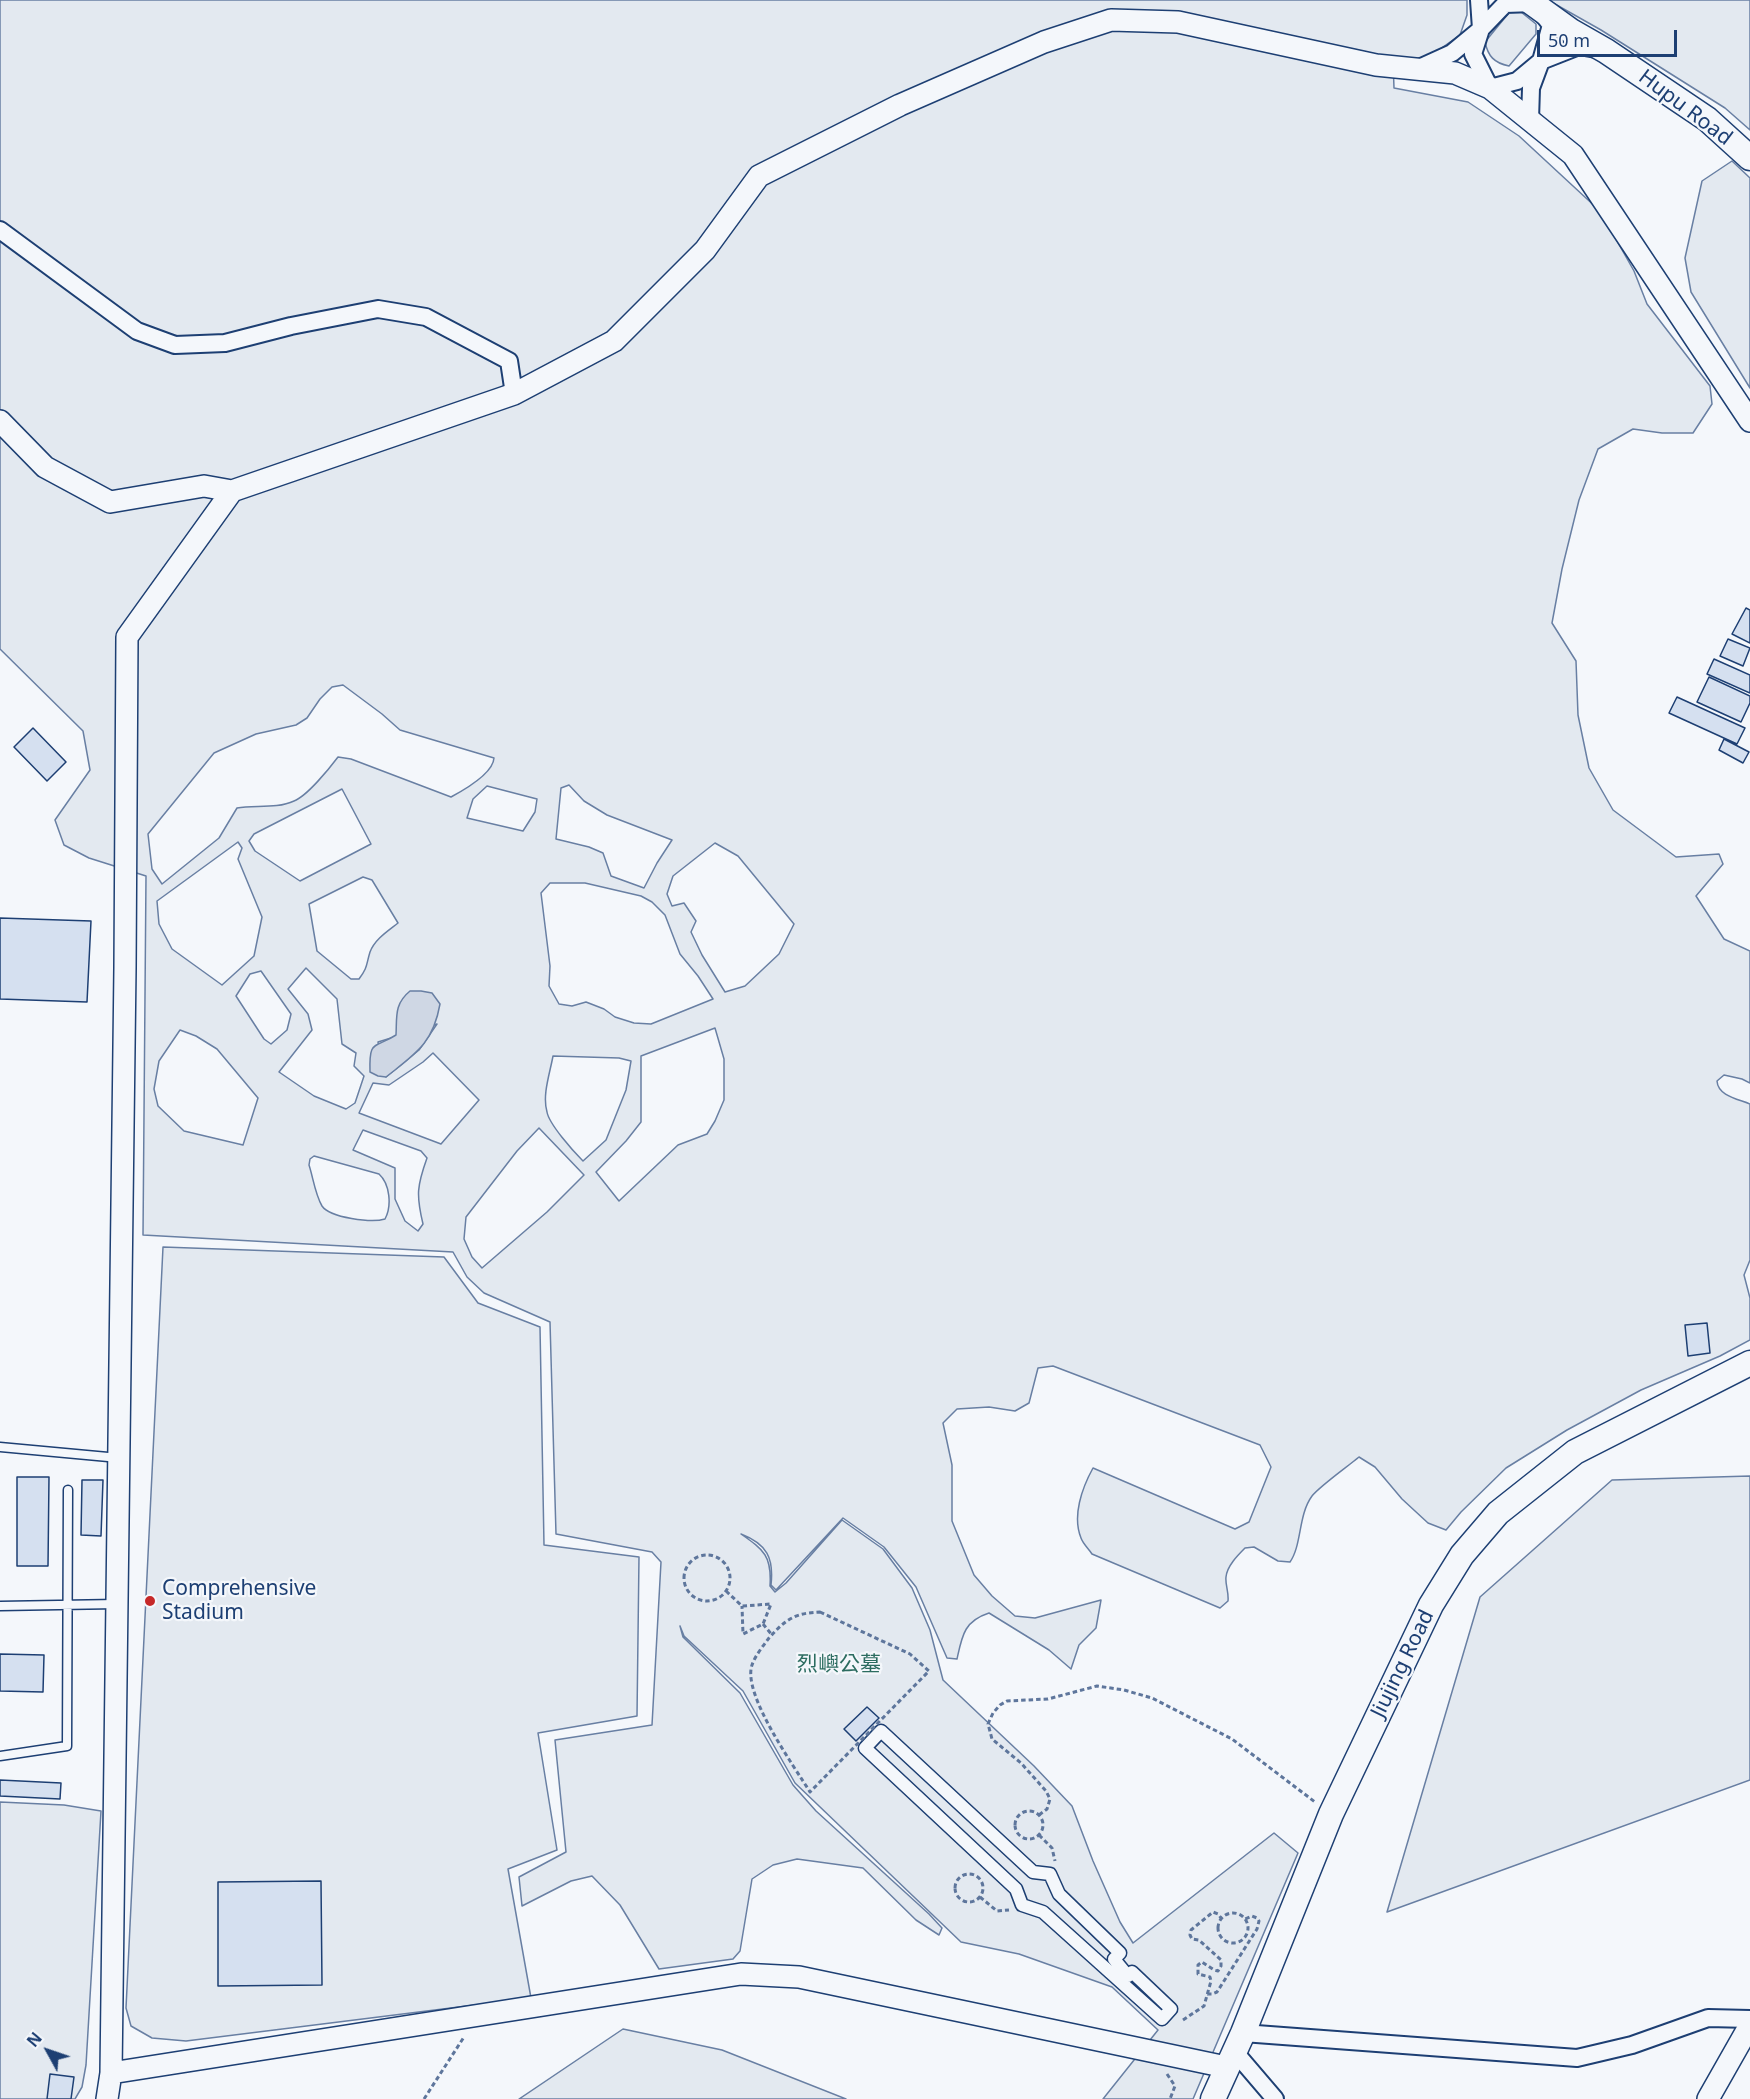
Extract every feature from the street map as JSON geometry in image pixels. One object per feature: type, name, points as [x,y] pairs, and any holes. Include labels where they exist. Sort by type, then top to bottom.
[{"type":"main road","name":"Hupu Road","points":[[1531,2],[1571,31],[1606,51],[1707,119],[1750,158]]},
{"type":"main road","name":"Jiujing Road","points":[[1213,2099],[1331,1814],[1431,1605],[1462,1555],[1498,1513],[1575,1452],[1750,1363]]},
{"type":"street","points":[[1479,0],[1481,29],[1473,54],[1490,88]]},
{"type":"street","points":[[1419,68],[1452,53],[1481,29],[1505,4],[1531,2],[1551,25],[1531,88],[1530,120]]},
{"type":"street","points":[[0,421],[45,467],[110,502],[204,486],[232,491],[514,394],[614,341],[705,250],[759,176],[900,105],[1044,42],[1111,20],[1178,22],[1376,65],[1455,73],[1490,88],[1573,155],[1750,421]]},
{"type":"street","points":[[1490,88],[1517,81],[1541,61],[1579,46],[1606,51]]},
{"type":"street","points":[[0,230],[137,331],[175,345],[225,343],[291,326],[378,309],[426,317],[509,361],[514,394]]},
{"type":"street","points":[[107,2099],[111,2073],[127,637],[232,491]]},
{"type":"street","points":[[881,1731],[1033,1872],[1050,1874],[1059,1894],[1120,1953],[1114,1959],[1128,1976],[1132,1972],[1171,2009],[1162,2019],[1043,1911],[1022,1905],[1016,1889],[865,1748],[881,1731]]},
{"type":"street","points":[[111,2073],[741,1974],[799,1977],[1234,2050],[1577,2058],[1632,2045],[1708,2018],[1750,2019]]},
{"type":"street","points":[[1708,2099],[1750,2025]]},
{"type":"street","points":[[1234,2050],[1275,2099]]},
{"type":"lane","points":[[0,1447],[119,1458]]},
{"type":"lane","points":[[0,1756],[67,1746],[68,1490]]},
{"type":"lane","points":[[0,1606],[117,1604]]},
{"type":"path","points":[[705,1555],[719,1558],[728,1570],[729,1584],[726,1591],[714,1599],[701,1600],[695,1597],[686,1587],[684,1573],[687,1566],[692,1560],[705,1555]]},
{"type":"path","points":[[726,1591],[742,1606],[743,1634],[763,1624],[771,1604],[742,1606]]},
{"type":"path","points":[[820,1612],[910,1654],[929,1671],[810,1792],[757,1703],[752,1685],[751,1666],[772,1635],[799,1613],[820,1612]]},
{"type":"path","points":[[763,1624],[772,1635]]},
{"type":"path","points":[[1039,1815],[1047,1809],[1050,1799],[1046,1791],[1021,1763],[992,1739],[987,1724],[993,1713],[1007,1701],[1048,1699],[1097,1686],[1152,1698],[1232,1739],[1331,1814]]},
{"type":"path","points":[[1030,1811],[1039,1815],[1043,1822],[1039,1835],[1031,1839],[1018,1834],[1015,1825],[1022,1813],[1030,1811]]},
{"type":"path","points":[[1039,1835],[1052,1848],[1057,1865],[1050,1874]]},
{"type":"path","points":[[967,1873],[976,1875],[983,1888],[980,1897],[967,1902],[959,1898],[954,1890],[958,1877],[967,1873]]},
{"type":"path","points":[[980,1897],[998,1911],[1016,1910],[1022,1905]]},
{"type":"path","points":[[1176,2025],[1204,2006],[1211,1981],[1210,1977],[1198,1974],[1198,1965],[1202,1962],[1218,1971],[1221,1966],[1221,1960],[1199,1940],[1192,1939],[1191,1930],[1214,1912],[1221,1918]]},
{"type":"path","points":[[1233,1913],[1245,1919],[1248,1928],[1245,1938],[1236,1943],[1230,1943],[1222,1938],[1218,1928],[1221,1918],[1233,1913]]},
{"type":"path","points":[[1207,1994],[1217,1992],[1257,1929],[1259,1921],[1257,1917],[1252,1916],[1245,1919]]},
{"type":"path","points":[[424,2099],[478,2015]]},
{"type":"green space","name":"烈嶼公墓","points":[[0,0],[1467,0],[1467,15],[1460,35],[1426,59],[1393,60],[1394,88],[1468,102],[1519,136],[1600,211],[1634,271],[1647,304],[1710,386],[1712,404],[1693,433],[1662,433],[1633,429],[1598,449],[1579,500],[1562,569],[1552,623],[1576,661],[1578,715],[1589,768],[1613,810],[1676,857],[1719,854],[1723,864],[1696,896],[1724,939],[1750,951],[1750,1083],[1724,1075],[1717,1081],[1725,1094],[1750,1104],[1750,1260],[1744,1275],[1750,1298],[1750,1340],[1720,1356],[1641,1390],[1567,1430],[1506,1468],[1446,1530],[1428,1523],[1402,1499],[1375,1467],[1359,1457],[1312,1496],[1304,1512],[1297,1547],[1290,1562],[1278,1561],[1254,1547],[1245,1548],[1239,1554],[1227,1573],[1228,1601],[1220,1608],[1092,1554],[1082,1540],[1078,1529],[1080,1502],[1093,1468],[1235,1529],[1249,1522],[1271,1467],[1260,1445],[1053,1366],[1038,1368],[1029,1403],[1015,1411],[989,1407],[957,1409],[943,1423],[952,1465],[952,1521],[974,1575],[992,1596],[1015,1616],[1035,1618],[1101,1600],[1096,1628],[1079,1645],[1071,1669],[1049,1650],[989,1613],[969,1625],[963,1636],[957,1659],[947,1658],[916,1587],[884,1547],[843,1518],[776,1590],[771,1585],[771,1567],[767,1553],[757,1542],[741,1534],[765,1555],[770,1567],[770,1586],[775,1592],[786,1583],[842,1520],[883,1549],[912,1588],[930,1630],[943,1680],[1034,1766],[1072,1806],[1120,1922],[1133,1943],[1274,1833],[1298,1853],[1193,2099],[1103,2099],[1158,2030],[1112,1987],[1019,1954],[961,1942],[795,1783],[743,1691],[684,1636],[680,1626],[683,1637],[740,1693],[793,1785],[816,1811],[942,1928],[939,1935],[916,1920],[863,1868],[797,1859],[773,1865],[752,1879],[740,1951],[733,1959],[659,1969],[620,1905],[592,1876],[571,1881],[522,1906],[519,1877],[566,1852],[555,1740],[652,1725],[661,1562],[652,1552],[556,1534],[550,1322],[484,1293],[467,1277],[453,1252],[143,1235],[146,876],[89,858],[64,845],[55,820],[90,770],[83,731],[0,649]],"holes":[[[343,685],[400,730],[494,758],[489,770],[483,776],[451,797],[351,759],[338,757],[324,775],[294,801],[273,806],[237,808],[219,838],[162,884],[152,869],[148,834],[214,753],[256,734],[296,725],[307,718],[320,699],[332,687]],[[569,785],[584,801],[607,815],[672,840],[644,888],[611,876],[603,853],[556,839],[561,788]],[[487,786],[537,799],[535,812],[523,831],[467,818],[473,799]],[[342,789],[371,844],[300,881],[255,851],[249,841],[254,834]],[[238,842],[242,848],[238,859],[262,917],[254,956],[222,985],[172,949],[159,924],[157,901]],[[715,843],[738,856],[794,924],[779,954],[745,986],[725,992],[691,932],[696,921],[684,903],[672,906],[667,894],[673,876]],[[363,877],[372,880],[398,923],[375,943],[359,979],[351,979],[317,951],[309,904]],[[550,883],[585,883],[641,896],[652,902],[665,915],[680,954],[713,999],[651,1024],[634,1023],[615,1017],[604,1009],[586,1002],[572,1006],[559,1004],[549,986],[550,966],[541,893]],[[306,968],[337,999],[342,1044],[356,1053],[354,1066],[364,1076],[355,1103],[346,1109],[314,1096],[279,1072],[312,1030],[308,1014],[288,989]],[[261,971],[291,1014],[287,1030],[271,1044],[264,1039],[236,996],[250,974]],[[437,1024],[419,1050],[386,1077],[378,1042]],[[715,1028],[724,1059],[724,1100],[707,1134],[678,1145],[619,1201],[596,1172],[641,1122],[641,1056]],[[180,1030],[196,1036],[217,1049],[258,1098],[243,1145],[184,1131],[158,1106],[154,1089],[159,1061]],[[433,1053],[479,1100],[441,1144],[359,1113],[373,1083],[389,1085]],[[553,1056],[619,1058],[631,1061],[626,1090],[606,1140],[583,1161],[552,1123],[546,1105],[546,1091]],[[539,1128],[584,1175],[547,1212],[482,1268],[472,1257],[464,1239],[466,1217],[517,1151]],[[363,1130],[421,1151],[427,1158],[419,1191],[423,1224],[418,1231],[405,1221],[395,1199],[395,1168],[353,1150]],[[314,1156],[379,1174],[388,1189],[389,1208],[385,1219],[379,1220],[333,1214],[322,1206],[309,1165],[310,1159]]]},
{"type":"green space","points":[[1548,0],[1750,0],[1750,130],[1725,108],[1601,30]]},
{"type":"green space","points":[[1512,9],[1521,12],[1536,24],[1536,34],[1509,66],[1492,58],[1485,42]]},
{"type":"green space","points":[[1732,161],[1750,178],[1750,388],[1691,292],[1685,258],[1702,181]]},
{"type":"green space","points":[[163,1247],[444,1257],[478,1303],[540,1327],[544,1545],[639,1557],[637,1716],[538,1733],[557,1850],[508,1869],[531,1998],[186,2041],[152,2038],[131,2026],[126,2008]]},
{"type":"green space","points":[[1750,1476],[1750,1780],[1387,1912],[1480,1597],[1612,1480]]},
{"type":"green space","points":[[0,1802],[64,1805],[101,1811],[86,2065],[82,2087],[75,2099],[0,2099]]},
{"type":"green space","points":[[623,2029],[722,2050],[846,2099],[519,2099]]},
{"type":"shaded area","points":[[410,991],[432,993],[440,1004],[433,1029],[421,1047],[406,1062],[386,1077],[378,1076],[370,1072],[372,1049],[396,1035],[399,1006]]},
{"type":"building","points":[[1746,608],[1750,610],[1750,643],[1732,634]]},
{"type":"building","points":[[1728,639],[1750,648],[1743,666],[1720,656]]},
{"type":"building","points":[[1714,659],[1750,675],[1750,693],[1707,674]]},
{"type":"building","points":[[1709,677],[1750,696],[1750,703],[1741,722],[1697,702]]},
{"type":"building","points":[[1677,697],[1745,728],[1737,744],[1669,713]]},
{"type":"building","points":[[33,728],[66,762],[47,781],[14,747]]},
{"type":"building","points":[[1724,739],[1749,752],[1743,763],[1719,750]]},
{"type":"building","points":[[0,918],[91,921],[87,1002],[0,999]]},
{"type":"building","points":[[1707,1323],[1710,1353],[1688,1356],[1685,1325]]},
{"type":"building","points":[[17,1477],[49,1477],[48,1566],[17,1566]]},
{"type":"building","points":[[82,1480],[103,1480],[101,1536],[81,1535]]},
{"type":"building","points":[[0,1654],[44,1655],[43,1692],[0,1691]]},
{"type":"building","points":[[867,1707],[879,1718],[856,1741],[844,1729]]},
{"type":"building","points":[[0,1780],[61,1783],[60,1799],[0,1796]]},
{"type":"building","points":[[321,1881],[322,1985],[218,1986],[218,1882]]},
{"type":"building","points":[[50,2074],[74,2077],[71,2099],[47,2099]]},
{"type":"place","name":"Comprehensive Stadium","points":[[150,1601]]}]
